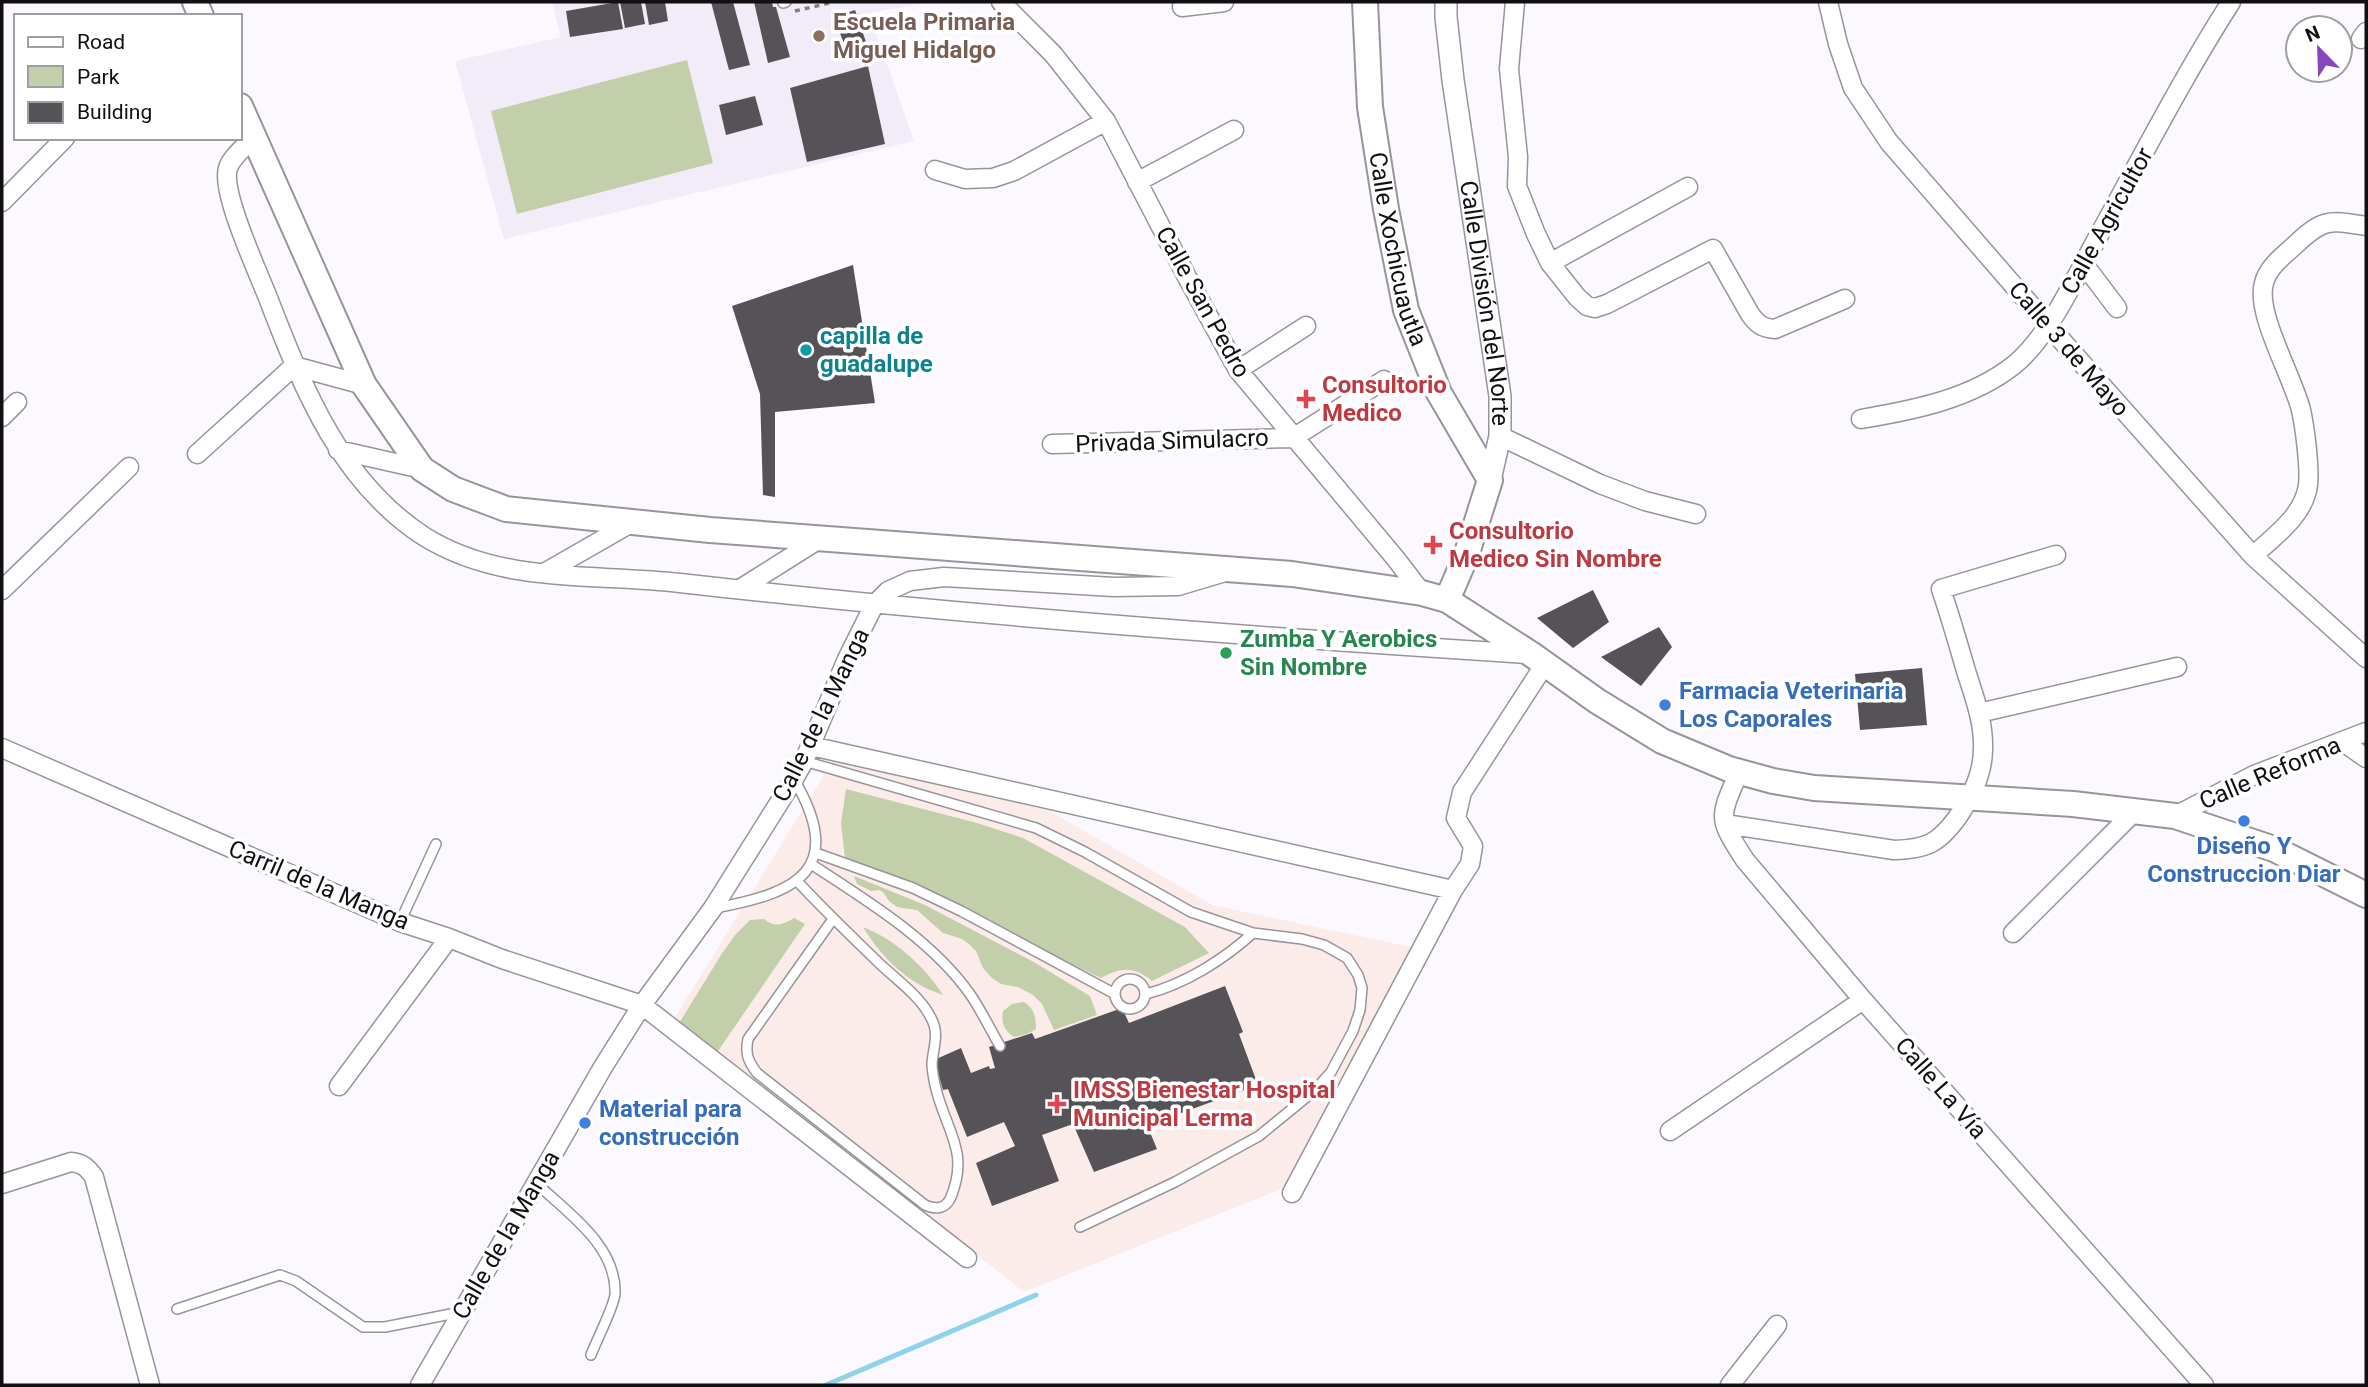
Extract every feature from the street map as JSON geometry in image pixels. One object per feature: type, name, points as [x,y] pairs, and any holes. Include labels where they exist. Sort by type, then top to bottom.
[{"type":"main road","name":"Calle Xochicuautla","points":[[1365,2],[1370,107],[1406,310],[1439,393],[1490,480]]},
{"type":"main road","points":[[242,111],[364,385],[422,468],[453,489],[506,509],[710,530],[1292,574],[1422,593],[1447,600],[1597,701],[1662,741],[1738,772],[1814,788],[2073,804],[2175,816],[2274,849],[2366,895]]},
{"type":"main road","name":"Calle División del Norte","points":[[1447,600],[1466,556],[1490,480]]},
{"type":"street","name":"Calle San Pedro","points":[[1000,2],[1053,54],[1106,121],[1238,370],[1422,593]]},
{"type":"street","points":[[1182,7],[1224,2]]},
{"type":"street","name":"Calle División del Norte","points":[[1446,2],[1453,80],[1500,396],[1500,436],[1490,480]]},
{"type":"street","points":[[1514,2],[1509,69],[1518,157],[1517,186],[1550,263],[1587,306],[1595,308],[1607,304],[1713,249],[1750,314],[1757,324],[1765,328],[1775,329],[1845,299]]},
{"type":"street","name":"Calle Agricultor","points":[[1861,419],[1911,410],[1972,391],[2014,365],[2034,345],[2048,325],[2231,2]]},
{"type":"street","name":"Calle 3 de Mayo","points":[[1831,4],[1838,44],[1853,88],[1882,131],[2048,325],[2253,556],[2366,658]]},
{"type":"street","points":[[935,170],[965,178],[993,178],[1014,171],[1106,121]]},
{"type":"street","points":[[1137,182],[1234,130]]},
{"type":"street","points":[[253,138],[234,157],[228,169],[226,183],[234,211],[294,366],[338,450],[360,480],[400,520],[430,540],[491,566],[565,576],[647,579],[874,605],[888,591],[910,581],[932,578],[1114,587],[1178,586],[1232,569]]},
{"type":"street","points":[[2,202],[63,140]]},
{"type":"street","points":[[1550,263],[1688,187]]},
{"type":"street","points":[[2253,556],[2289,523],[2302,505],[2308,485],[2301,410],[2264,311],[2263,285],[2268,272],[2306,234],[2320,224],[2334,221],[2366,226]]},
{"type":"street","points":[[2083,264],[2117,308]]},
{"type":"street","points":[[1238,370],[1306,327]]},
{"type":"street","points":[[294,366],[364,385]]},
{"type":"street","points":[[197,453],[294,366]]},
{"type":"street","points":[[1293,438],[1384,380]]},
{"type":"street","points":[[2,417],[17,402]]},
{"type":"street","points":[[1500,436],[1601,484],[1645,501],[1696,514]]},
{"type":"street","name":"Privada Simulacro","points":[[1052,444],[1293,438]]},
{"type":"street","points":[[338,450],[422,468]]},
{"type":"street","points":[[2,590],[129,467]]},
{"type":"street","points":[[544,573],[633,522]]},
{"type":"street","points":[[740,589],[821,538]]},
{"type":"street","points":[[1738,772],[1723,814],[1725,824],[1881,848],[1919,849],[1934,842],[1948,830],[1970,799],[1979,775],[1983,750],[1979,713],[1941,589],[2056,555]]},
{"type":"street","name":"Calle de la Manga","points":[[420,1385],[603,1067],[642,1005],[713,908],[794,779],[874,605],[1538,659]]},
{"type":"street","points":[[1292,1193],[1453,890],[1470,864],[1473,846],[1456,818],[1462,792],[1538,659]]},
{"type":"street","points":[[1979,713],[2177,667]]},
{"type":"street","name":"Calle Reforma","points":[[2175,816],[2254,775],[2366,732]]},
{"type":"street","points":[[2343,742],[2366,758]]},
{"type":"street","name":"Carril de la Manga","points":[[3,750],[400,922],[642,1005],[967,1258]]},
{"type":"street","points":[[808,753],[1453,890]]},
{"type":"street","points":[[2013,933],[2134,811]]},
{"type":"street","name":"Calle La Vía","points":[[1725,824],[1745,860],[1863,1000],[2204,1385]]},
{"type":"street","points":[[339,1086],[449,938]]},
{"type":"street","points":[[1670,1131],[1863,1000]]},
{"type":"street","points":[[2,1184],[71,1162],[80,1163],[94,1177],[150,1385]]},
{"type":"street","points":[[1730,1385],[1777,1325]]},
{"type":"lane","points":[[808,753],[1036,828],[1191,912],[1254,933],[1302,939],[1324,945],[1347,958],[1358,975],[1362,988],[1360,1010],[1353,1031],[1331,1072],[1314,1091],[1259,1136],[1175,1182],[1080,1227]]},
{"type":"lane","points":[[713,908],[770,896],[797,881],[811,864],[816,853],[814,819],[794,779]]},
{"type":"lane","points":[[400,922],[436,844]]},
{"type":"lane","points":[[816,853],[925,894],[1115,994]]},
{"type":"lane","points":[[811,864],[882,911],[950,970],[970,995],[1000,1046]]},
{"type":"lane","points":[[797,881],[833,919],[912,993],[931,1016],[937,1031],[932,1065],[935,1084],[960,1165],[958,1180],[949,1202],[943,1207],[935,1209],[925,1205],[757,1073],[748,1062],[748,1039],[833,919]]},
{"type":"lane","points":[[1146,994],[1176,984],[1215,962],[1254,933]]},
{"type":"lane","points":[[1127,979],[1140,982],[1146,994],[1144,1000],[1133,1009],[1121,1006],[1115,994],[1116,987],[1127,979]]},
{"type":"lane","points":[[536,1183],[601,1246],[612,1270],[615,1296],[591,1354]]},
{"type":"lane","points":[[177,1308],[280,1275],[296,1281],[363,1327],[385,1327],[463,1311]]},
{"type":"path","points":[[783,14],[834,2]]},
{"type":"shaded area","name":"Escuela Primaria Miguel Hidalgo","points":[[552,2],[930,2],[869,13],[914,141],[504,239],[455,61],[561,37]]},
{"type":"shaded area","name":"IMSS Bienestar Hospital Municipal Lerma","points":[[835,757],[1050,811],[1212,905],[1416,948],[1284,1188],[1024,1292],[674,1019]]},
{"type":"green space","points":[[687,60],[713,163],[517,214],[491,111]]},
{"type":"green space","points":[[846,789],[977,823],[1023,838],[1185,927],[1209,953],[1152,981],[1127,970],[1101,978],[845,858],[841,823]]},
{"type":"green space","points":[[854,876],[925,905],[1032,961],[1090,996],[1097,1015],[1054,1030],[1042,1004],[1033,995],[1018,987],[1001,984],[992,978],[970,945],[962,939],[943,933],[917,910],[897,907],[879,890],[871,891],[857,884]]},
{"type":"green space","points":[[794,918],[805,924],[716,1054],[678,1025],[721,955],[750,920],[764,919],[779,925]]},
{"type":"green space","points":[[863,927],[908,955],[943,995],[918,984],[897,968],[878,949]]},
{"type":"green space","points":[[1024,1002],[1034,1013],[1036,1029],[1014,1037],[1004,1026],[1003,1011],[1012,1004]]},
{"type":"building","points":[[618,2],[623,29],[570,37],[566,11]]},
{"type":"building","points":[[620,2],[641,2],[645,24],[625,28]]},
{"type":"building","points":[[645,2],[665,2],[668,21],[649,25]]},
{"type":"building","points":[[711,2],[733,2],[750,65],[729,70]]},
{"type":"building","points":[[754,2],[772,2],[773,7],[776,7],[790,57],[768,63]]},
{"type":"building","points":[[855,10],[867,45],[847,52],[834,17]]},
{"type":"building","points":[[868,66],[885,144],[807,162],[790,88]]},
{"type":"building","points":[[755,96],[763,125],[726,135],[719,105]]},
{"type":"building","name":"capilla de guadalupe","points":[[853,265],[875,403],[775,412],[775,497],[763,495],[760,394],[732,306]]},
{"type":"building","points":[[1593,590],[1609,622],[1573,648],[1537,618]]},
{"type":"building","points":[[1659,627],[1672,647],[1641,686],[1601,657]]},
{"type":"building","points":[[1922,668],[1927,725],[1860,730],[1855,674]]},
{"type":"building","name":"IMSS Bienestar Hospital Municipal Lerma","points":[[1225,986],[1243,1032],[1239,1034],[1258,1085],[1162,1120],[1155,1108],[1142,1113],[1157,1149],[1094,1172],[1073,1124],[1042,1135],[1059,1181],[992,1206],[976,1163],[1015,1146],[1004,1122],[967,1137],[948,1089],[943,1090],[934,1060],[961,1048],[971,1073],[989,1066],[990,1069],[995,1068],[989,1047],[1032,1033],[1035,1039],[1122,1008],[1129,1023]]},
{"type":"waterway","points":[[826,1385],[1036,1295]]},
{"type":"place","name":"Escuela Primaria Miguel Hidalgo","points":[[819,36]]},
{"type":"place","name":"capilla de guadalupe","points":[[806,350]]},
{"type":"place","name":"Consultorio Medico","points":[[1306,399]]},
{"type":"place","name":"Consultorio Medico Sin Nombre","points":[[1433,545]]},
{"type":"place","name":"Zumba Y Aerobics Sin Nombre","points":[[1226,653]]},
{"type":"place","name":"Farmacia Veterinaria Los Caporales","points":[[1665,705]]},
{"type":"place","name":"Diseño Y Construccion Diar","points":[[2244,821]]},
{"type":"place","name":"IMSS Bienestar Hospital Municipal Lerma","points":[[1057,1104]]},
{"type":"place","name":"Material para construcción","points":[[585,1123]]}]
